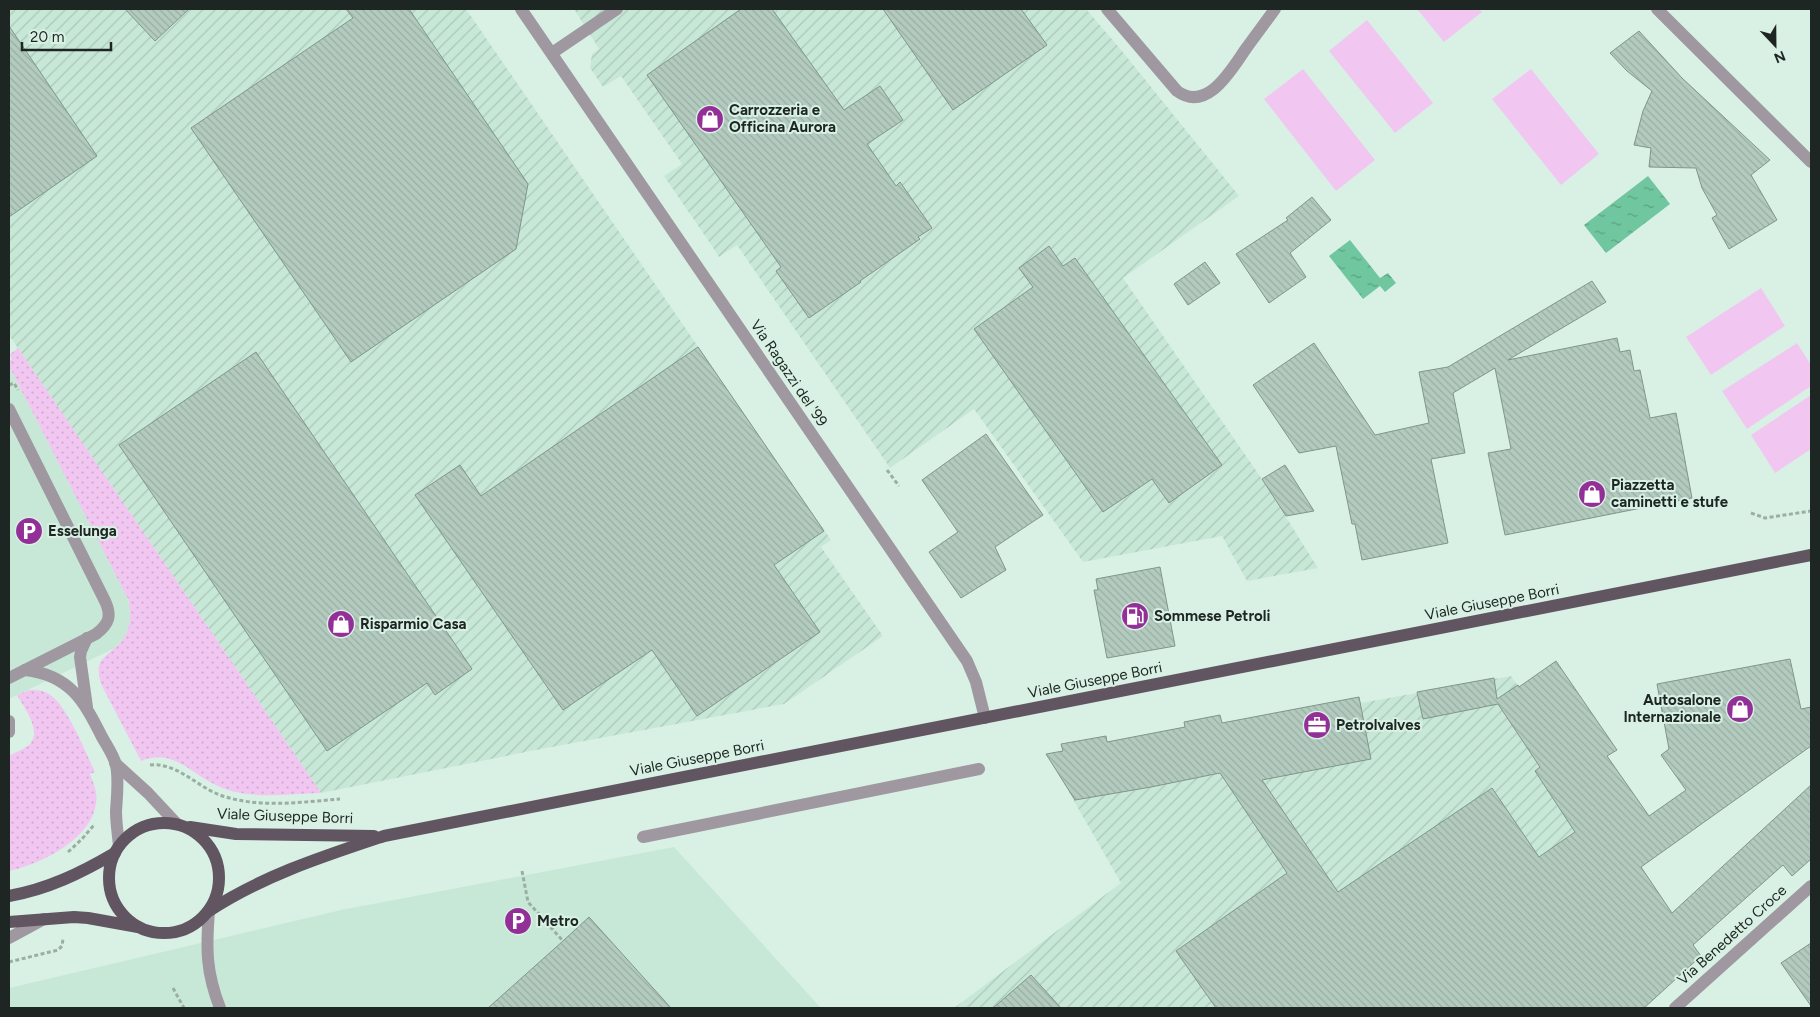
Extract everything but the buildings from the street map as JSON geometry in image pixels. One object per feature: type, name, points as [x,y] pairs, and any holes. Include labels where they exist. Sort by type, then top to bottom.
[{"type":"main road","name":"Viale Giuseppe Borri","points":[[9,922],[88,918],[155,932],[179,930],[192,925],[209,911],[247,888],[277,874],[384,836],[1811,555]]},
{"type":"main road","name":"Viale Giuseppe Borri","points":[[9,896],[41,889],[64,880],[117,849],[137,830],[153,824],[181,825],[236,834],[384,836]]},
{"type":"main road","name":"Viale Giuseppe Borri","points":[[181,825],[199,835],[208,844],[216,858],[219,873],[218,889],[209,911]]},
{"type":"main road","points":[[117,849],[109,870],[110,889],[117,906],[129,921],[140,928]]},
{"type":"street","name":"Via Ragazzi del '99","points":[[521,9],[967,661],[976,682],[985,718]]},
{"type":"street","points":[[552,53],[617,9]]},
{"type":"street","points":[[1106,9],[1177,91],[1192,98],[1203,95],[1220,84],[1275,9]]},
{"type":"street","points":[[1657,9],[1811,162]]},
{"type":"street","points":[[9,409],[108,607],[110,615],[106,625],[96,634],[9,678]]},
{"type":"street","points":[[86,706],[80,658],[87,638]]},
{"type":"street","points":[[25,670],[43,673],[60,681],[74,692],[86,706],[115,763],[117,777],[117,849]]},
{"type":"street","points":[[9,721],[9,732]]},
{"type":"street","points":[[115,763],[181,825]]},
{"type":"street","points":[[643,837],[979,769]]},
{"type":"street","name":"Via Benedetto Croce","points":[[1675,1008],[1811,886]]},
{"type":"street","points":[[209,911],[206,948],[207,962],[220,1008]]},
{"type":"street","points":[[9,938],[44,919]]},
{"type":"path","points":[[887,470],[899,486]]},
{"type":"path","points":[[1751,513],[1765,518],[1811,510]]},
{"type":"path","points":[[147,765],[162,764],[214,793],[237,800],[277,802],[340,799]]},
{"type":"path","points":[[66,853],[82,840],[98,819]]},
{"type":"path","points":[[522,872],[528,902],[563,941]]},
{"type":"path","points":[[9,962],[58,950],[62,946],[63,936]]},
{"type":"path","points":[[173,988],[184,1008]]},
{"type":"shaded area","points":[[9,9],[466,9],[831,540],[821,547],[883,636],[784,704],[541,749],[321,793],[9,335]]},
{"type":"shaded area","points":[[574,9],[1086,9],[1239,196],[1123,278],[1262,479],[1318,568],[1247,581],[1222,536],[1083,562],[974,409],[890,468],[737,245],[719,257],[664,176],[682,164],[621,76],[603,87],[590,68],[592,54],[599,49]]},
{"type":"shaded area","points":[[1417,9],[1479,9],[1482,12],[1444,42]]},
{"type":"shaded area","points":[[1367,20],[1433,103],[1395,133],[1329,51]]},
{"type":"shaded area","points":[[1303,69],[1375,160],[1336,191],[1264,99]]},
{"type":"shaded area","points":[[1531,69],[1599,154],[1561,185],[1492,99]]},
{"type":"shaded area","points":[[1761,288],[1785,326],[1711,375],[1686,337]]},
{"type":"shaded area","points":[[1797,343],[1811,365],[1811,386],[1747,429],[1722,391]]},
{"type":"shaded area","points":[[18,348],[321,793],[253,795],[239,793],[214,784],[171,759],[162,757],[141,761],[101,684],[99,676],[102,660],[119,644],[126,634],[130,617],[128,599],[9,366],[9,361],[12,359],[9,355]]},
{"type":"shaded area","points":[[9,366],[125,591],[131,611],[130,623],[126,634],[123,640],[113,649],[9,699]]},
{"type":"shaded area","points":[[1811,395],[1811,449],[1775,473],[1751,435]]},
{"type":"shaded area","points":[[1511,676],[1701,956],[1644,1008],[954,1008],[1121,883],[1047,754],[1063,751],[1061,744],[1106,736],[1107,742],[1185,727],[1184,722],[1220,715],[1221,720],[1233,737],[1260,732],[1256,716],[1359,697],[1361,703]]},
{"type":"shaded area","points":[[29,690],[42,691],[49,694],[56,700],[69,718],[95,772],[90,774],[96,792],[95,807],[90,822],[67,845],[37,862],[9,871],[9,756],[28,746],[33,738],[34,732],[31,719],[17,695]]},
{"type":"shaded area","name":"Metro","points":[[674,847],[821,1008],[9,1008],[9,988],[341,910]]},
{"type":"water","points":[[1648,176],[1670,204],[1606,253],[1584,225]]},
{"type":"water","points":[[1350,240],[1380,278],[1388,273],[1396,283],[1385,292],[1380,286],[1363,299],[1329,256]]},
{"type":"place","name":"Carrozzeria e Officina Aurora","points":[[710,119]]},
{"type":"place","name":"Piazzetta caminetti e stufe","points":[[1592,494]]},
{"type":"place","name":"Esselunga","points":[[29,531]]},
{"type":"place","name":"Sommese Petroli","points":[[1135,616]]},
{"type":"place","name":"Risparmio Casa","points":[[341,624]]},
{"type":"place","name":"Autosalone Internazionale","points":[[1740,709]]},
{"type":"place","name":"Petrolvalves","points":[[1317,725]]},
{"type":"place","name":"Metro","points":[[518,921]]}]
